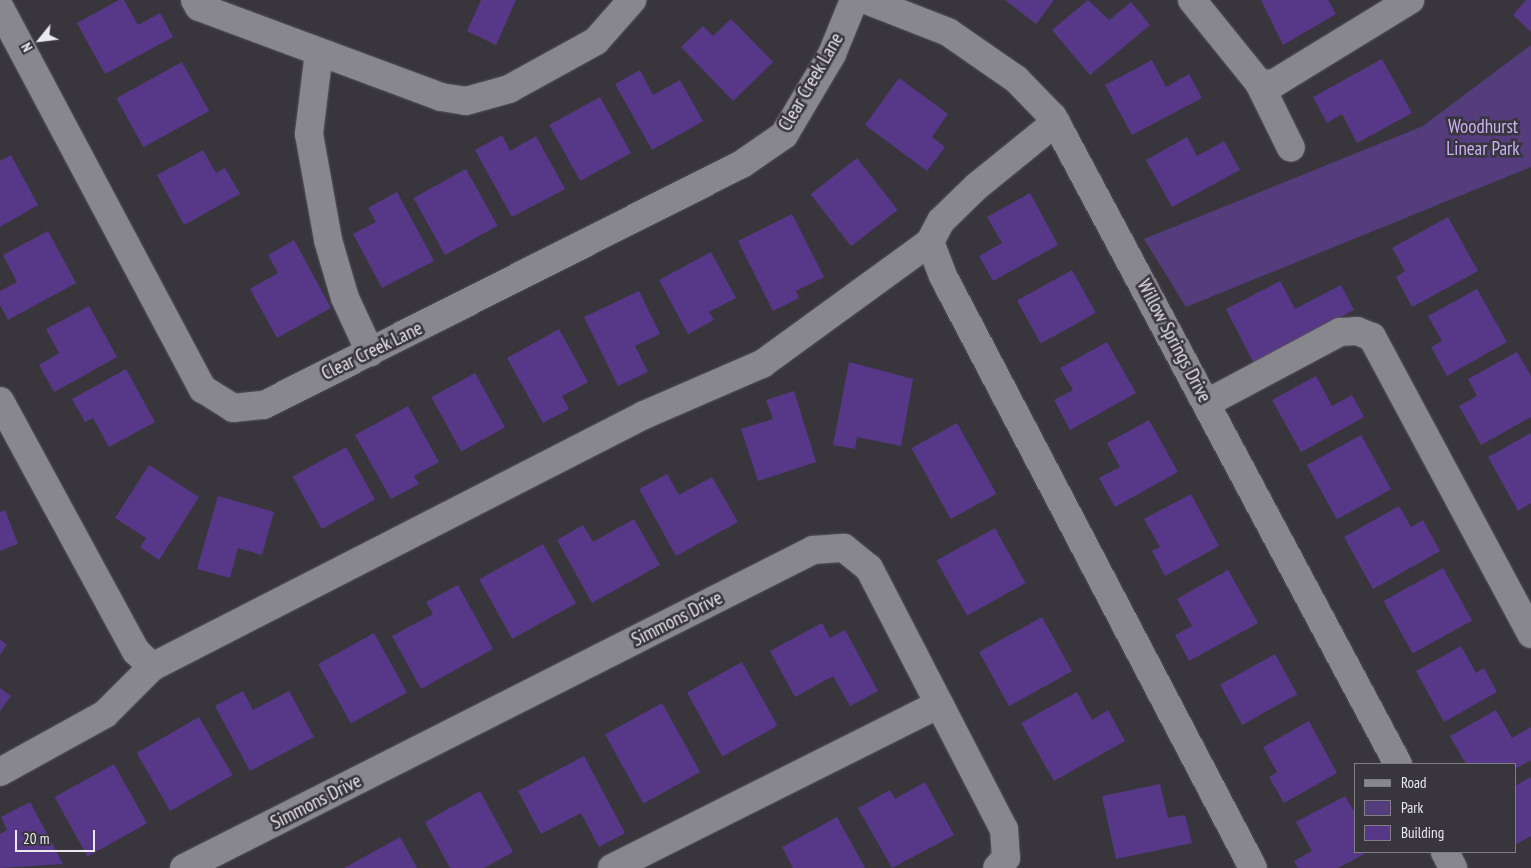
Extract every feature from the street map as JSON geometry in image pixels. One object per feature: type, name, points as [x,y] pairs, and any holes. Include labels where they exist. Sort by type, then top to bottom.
[{"type":"street","points":[[195,0],[199,7],[319,52],[441,97],[466,101],[509,89],[596,41],[632,0]]},
{"type":"street","name":"Clear Creek Lane","points":[[0,8],[203,389],[233,408],[264,405],[742,164],[784,135],[832,54],[854,0]]},
{"type":"street","name":"Willow Springs Drive","points":[[866,0],[948,32],[1016,79],[1056,122],[1397,763]]},
{"type":"street","points":[[1192,0],[1259,83],[1291,148]]},
{"type":"street","points":[[1259,83],[1273,84],[1410,0]]},
{"type":"street","points":[[319,52],[313,76],[311,143],[328,240],[346,298],[370,352]]},
{"type":"street","points":[[0,772],[105,714],[152,667],[644,415],[762,364],[930,242],[941,221],[976,187],[1056,122]]},
{"type":"street","points":[[930,242],[943,276],[1253,868]]},
{"type":"street","points":[[1207,403],[1340,332],[1357,331],[1372,337],[1531,634]]},
{"type":"street","points":[[0,401],[136,651],[152,667]]},
{"type":"street","name":"Simmons Drive","points":[[184,868],[813,550],[844,548],[869,568],[1004,829],[1006,858],[997,868]]},
{"type":"street","points":[[612,868],[940,704]]},
{"type":"street","points":[[1446,853],[1453,868]]},
{"type":"green space","name":"Woodhurst Linear Park","points":[[1531,45],[1531,167],[1186,307],[1144,239],[1423,126]]},
{"type":"building","points":[[119,0],[124,0],[138,25],[160,13],[173,37],[105,74],[77,23]]},
{"type":"building","points":[[481,0],[516,0],[496,45],[467,31]]},
{"type":"building","points":[[1005,0],[1054,0],[1036,24]]},
{"type":"building","points":[[1088,0],[1109,20],[1131,2],[1150,25],[1090,75],[1052,30]]},
{"type":"building","points":[[1261,0],[1328,0],[1336,14],[1283,45]]},
{"type":"building","points":[[1526,0],[1531,0],[1531,32],[1513,15]]},
{"type":"building","points":[[731,19],[773,62],[733,101],[681,47],[703,26],[713,36]]},
{"type":"building","points":[[1382,59],[1412,113],[1357,143],[1342,114],[1327,123],[1313,97]]},
{"type":"building","points":[[1152,60],[1166,87],[1189,74],[1202,98],[1132,135],[1105,85]]},
{"type":"building","points":[[182,62],[209,111],[144,147],[116,98]]},
{"type":"building","points":[[640,70],[653,95],[680,80],[703,121],[652,150],[615,84]]},
{"type":"building","points":[[899,78],[948,114],[932,137],[945,147],[927,171],[865,125]]},
{"type":"building","points":[[600,97],[631,153],[580,181],[549,125]]},
{"type":"building","points":[[502,135],[510,151],[536,136],[565,189],[512,217],[475,150]]},
{"type":"building","points":[[1187,137],[1197,156],[1224,141],[1240,170],[1172,207],[1146,160]]},
{"type":"building","points":[[203,150],[216,173],[225,168],[240,194],[184,225],[157,175]]},
{"type":"building","points":[[11,155],[38,205],[0,227],[0,161]]},
{"type":"building","points":[[857,158],[898,210],[851,246],[811,194]]},
{"type":"building","points":[[466,169],[498,226],[445,255],[414,198]]},
{"type":"building","points":[[397,192],[434,261],[382,288],[353,234],[376,222],[368,208]]},
{"type":"building","points":[[1030,193],[1058,245],[993,281],[979,256],[1002,243],[987,217]]},
{"type":"building","points":[[792,214],[824,277],[796,291],[799,298],[773,311],[738,241]]},
{"type":"building","points":[[1448,217],[1478,271],[1412,307],[1396,277],[1405,271],[1392,248]]},
{"type":"building","points":[[48,231],[76,283],[8,320],[0,305],[0,291],[17,282],[3,255]]},
{"type":"building","points":[[294,240],[331,308],[277,338],[250,289],[278,273],[268,255]]},
{"type":"building","points":[[711,252],[736,298],[709,312],[714,320],[688,334],[659,280]]},
{"type":"building","points":[[1072,270],[1096,313],[1041,343],[1017,301]]},
{"type":"building","points":[[1280,281],[1295,309],[1341,285],[1354,310],[1254,364],[1226,309]]},
{"type":"building","points":[[1477,289],[1507,342],[1447,376],[1431,347],[1442,341],[1428,316]]},
{"type":"building","points":[[639,291],[660,334],[635,346],[648,372],[618,386],[584,317]]},
{"type":"building","points":[[89,306],[117,357],[54,392],[39,365],[59,353],[46,329]]},
{"type":"building","points":[[559,329],[588,382],[562,396],[569,409],[543,423],[507,358]]},
{"type":"building","points":[[1107,342],[1136,393],[1070,430],[1054,400],[1073,390],[1060,368]]},
{"type":"building","points":[[1517,352],[1531,376],[1531,417],[1481,445],[1459,406],[1477,396],[1468,379]]},
{"type":"building","points":[[849,362],[913,379],[901,446],[857,437],[855,449],[833,445]]},
{"type":"building","points":[[126,369],[155,422],[109,447],[93,418],[85,422],[72,399]]},
{"type":"building","points":[[475,373],[505,427],[461,451],[431,397]]},
{"type":"building","points":[[1316,376],[1332,406],[1352,395],[1364,417],[1301,452],[1272,400]]},
{"type":"building","points":[[794,391],[816,462],[758,481],[741,429],[773,419],[766,400]]},
{"type":"building","points":[[408,406],[439,462],[414,476],[419,484],[391,499],[355,435]]},
{"type":"building","points":[[1149,420],[1178,472],[1115,507],[1099,478],[1120,467],[1107,443]]},
{"type":"building","points":[[957,423],[996,494],[951,519],[912,448]]},
{"type":"building","points":[[1531,433],[1531,503],[1518,511],[1488,457]]},
{"type":"building","points":[[1361,435],[1391,489],[1337,519],[1307,465]]},
{"type":"building","points":[[346,447],[375,499],[322,529],[293,477]]},
{"type":"building","points":[[149,465],[199,497],[159,560],[140,547],[146,538],[115,518]]},
{"type":"building","points":[[667,474],[679,495],[712,477],[738,522],[676,556],[639,489]]},
{"type":"building","points":[[1191,494],[1219,546],[1165,576],[1152,551],[1160,547],[1144,519]]},
{"type":"building","points":[[218,496],[274,512],[262,555],[238,548],[230,578],[197,569]]},
{"type":"building","points":[[1399,506],[1411,527],[1423,520],[1440,551],[1373,589],[1344,537]]},
{"type":"building","points":[[5,510],[18,544],[0,551],[0,512]]},
{"type":"building","points":[[634,519],[660,565],[592,603],[557,540],[583,525],[593,542]]},
{"type":"building","points":[[995,528],[1026,583],[967,616],[936,560]]},
{"type":"building","points":[[543,544],[576,603],[512,639],[479,579]]},
{"type":"building","points":[[1443,568],[1472,620],[1413,653],[1384,601]]},
{"type":"building","points":[[1228,570],[1258,623],[1189,661],[1175,635],[1192,626],[1177,599]]},
{"type":"building","points":[[458,585],[493,649],[421,689],[392,636],[433,614],[426,602]]},
{"type":"building","points":[[1042,617],[1072,671],[1009,706],[979,652]]},
{"type":"building","points":[[822,623],[830,638],[845,630],[878,691],[850,706],[833,676],[795,697],[770,651]]},
{"type":"building","points":[[374,633],[407,692],[351,724],[318,664]]},
{"type":"building","points":[[0,639],[7,645],[0,655]]},
{"type":"building","points":[[1461,646],[1476,673],[1484,668],[1497,692],[1444,722],[1416,671]]},
{"type":"building","points":[[1275,654],[1297,694],[1242,725],[1220,685]]},
{"type":"building","points":[[742,662],[777,726],[722,756],[687,693]]},
{"type":"building","points":[[0,688],[11,696],[0,711]]},
{"type":"building","points":[[243,691],[253,710],[289,691],[314,737],[250,771],[215,706]]},
{"type":"building","points":[[1077,692],[1092,720],[1108,710],[1125,741],[1054,781],[1021,723]]},
{"type":"building","points":[[662,703],[700,772],[643,804],[605,735]]},
{"type":"building","points":[[1496,710],[1512,738],[1531,727],[1531,760],[1516,768],[1516,763],[1465,763],[1450,736]]},
{"type":"building","points":[[199,717],[232,775],[170,811],[137,753]]},
{"type":"building","points":[[1309,721],[1337,773],[1284,803],[1269,777],[1277,772],[1263,747]]},
{"type":"building","points":[[584,756],[625,833],[599,847],[581,813],[541,834],[518,791]]},
{"type":"building","points":[[114,764],[147,823],[87,856],[55,797]]},
{"type":"building","points":[[1531,777],[1531,836],[1516,844],[1516,785]]},
{"type":"building","points":[[925,782],[954,835],[892,868],[858,808],[890,790],[895,799]]},
{"type":"building","points":[[1160,784],[1168,818],[1185,815],[1192,843],[1116,859],[1102,796]]},
{"type":"building","points":[[480,791],[513,852],[484,868],[450,868],[425,822]]},
{"type":"building","points":[[1345,796],[1354,811],[1354,853],[1366,853],[1338,868],[1298,868],[1294,861],[1312,851],[1296,822]]},
{"type":"building","points":[[30,802],[63,864],[0,868],[0,834],[7,830],[1,817]]},
{"type":"building","points":[[837,817],[865,868],[793,868],[782,847]]},
{"type":"building","points":[[400,837],[417,868],[344,868]]}]
